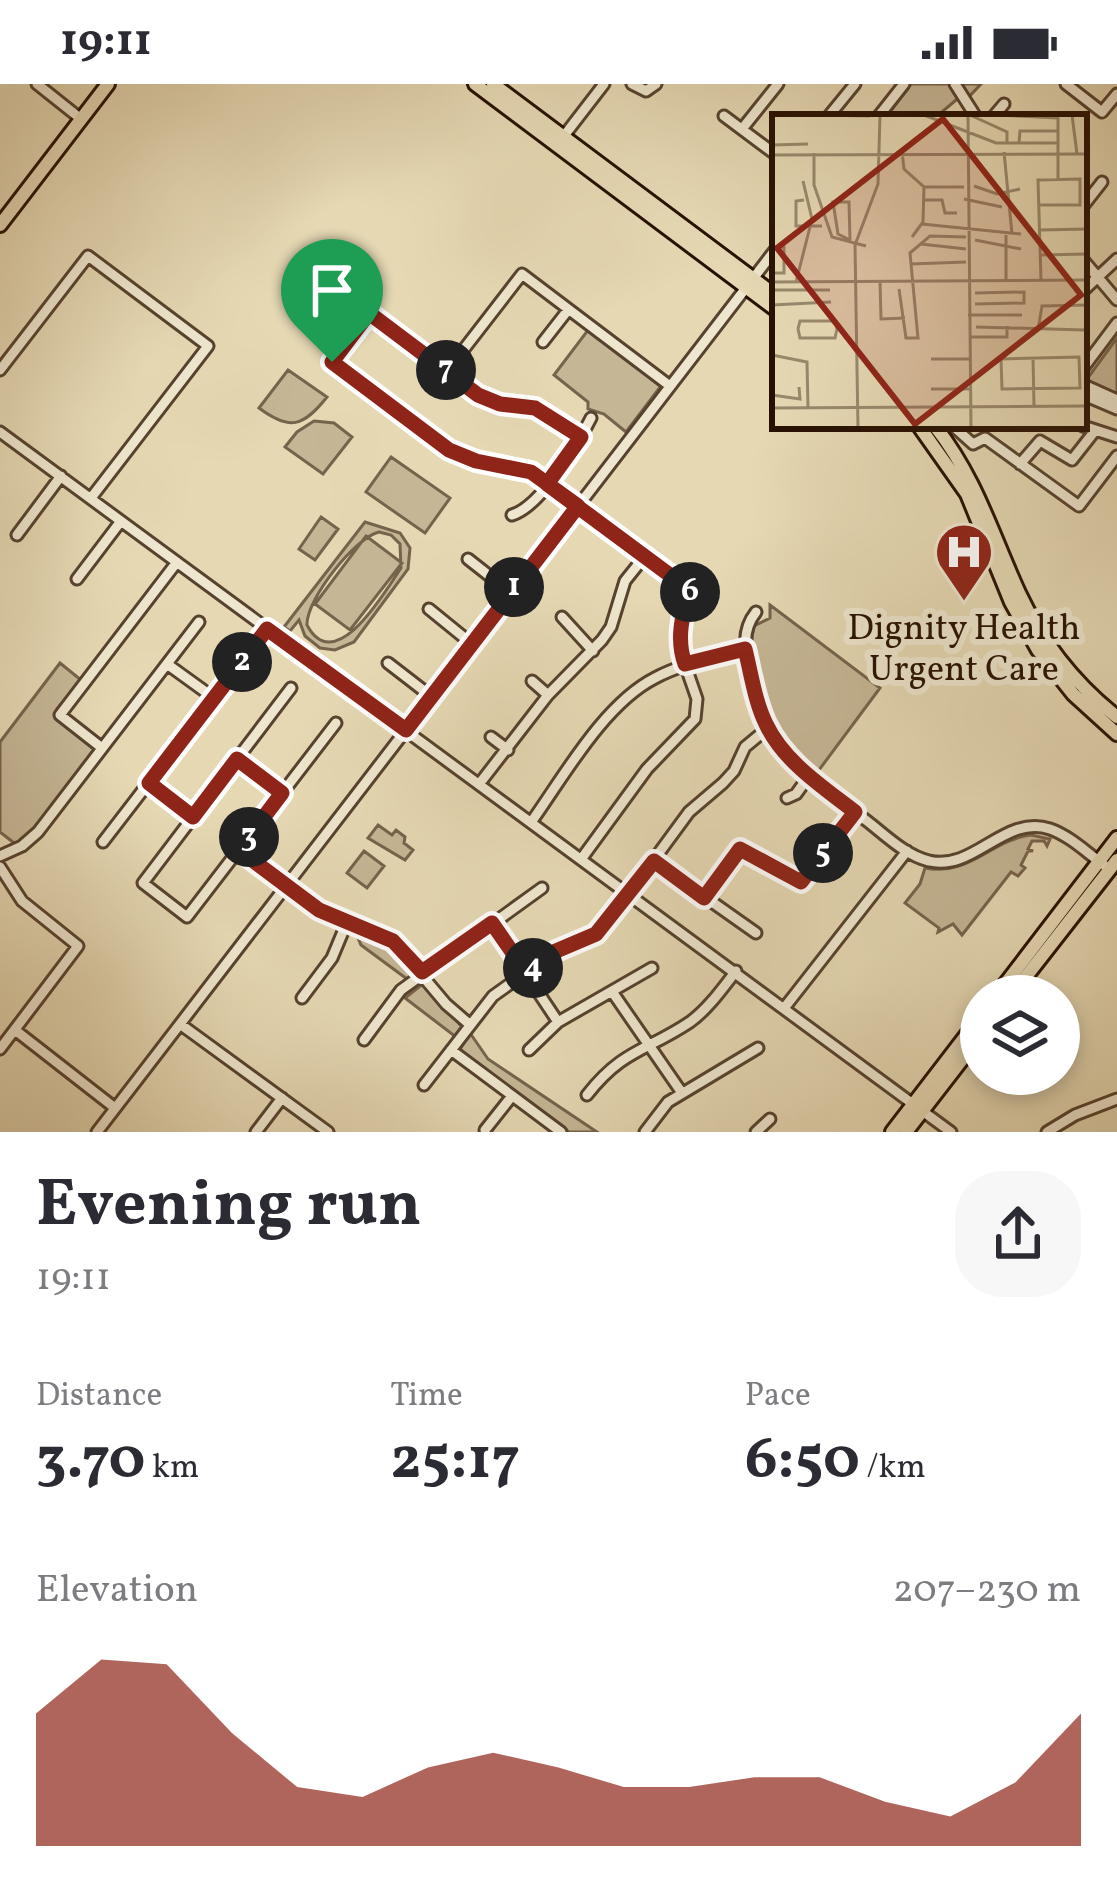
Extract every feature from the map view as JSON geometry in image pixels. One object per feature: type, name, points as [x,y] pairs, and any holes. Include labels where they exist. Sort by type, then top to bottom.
[{"type":"main road","points":[[0,225],[108,84]]},
{"type":"main road","points":[[475,84],[610,178],[749,282],[772,306]]},
{"type":"main road","points":[[493,84],[560,141]]},
{"type":"main road","points":[[749,282],[772,294]]},
{"type":"main road","points":[[922,429],[967,494],[1020,619],[1117,734]]},
{"type":"main road","points":[[937,429],[978,490],[1013,580],[1070,681],[1117,717]]},
{"type":"main road","points":[[1026,975],[1108,864],[1117,838]]},
{"type":"main road","points":[[1014,975],[1108,864]]},
{"type":"main road","points":[[906,1132],[960,1046]]},
{"type":"main road","points":[[892,1132],[960,1059]]},
{"type":"street","points":[[37,84],[81,119]]},
{"type":"street","points":[[560,141],[604,84]]},
{"type":"street","points":[[632,84],[646,92],[656,84]]},
{"type":"street","points":[[742,129],[778,84]]},
{"type":"street","points":[[880,114],[904,84]]},
{"type":"street","points":[[955,84],[974,114]]},
{"type":"street","points":[[1066,84],[1102,112],[1117,94]]},
{"type":"street","points":[[830,114],[852,85]]},
{"type":"street","points":[[996,114],[1004,104]]},
{"type":"street","points":[[724,116],[772,152]]},
{"type":"street","points":[[1087,201],[1102,182]]},
{"type":"street","points":[[0,370],[87,252],[212,345],[91,498]]},
{"type":"street","points":[[97,1132],[772,254]]},
{"type":"street","points":[[1087,287],[1117,259]]},
{"type":"street","points":[[1087,265],[1117,300]]},
{"type":"street","points":[[447,371],[522,274],[670,386]]},
{"type":"street","points":[[477,309],[488,318]]},
{"type":"street","points":[[543,342],[568,310]]},
{"type":"street","points":[[581,437],[535,408],[489,401],[369,313],[332,362],[449,450],[476,461],[522,468],[690,590],[683,610],[680,650],[697,699],[695,719],[647,769],[581,858]]},
{"type":"street","points":[[1087,363],[1117,323]]},
{"type":"street","points":[[1087,377],[1117,333]]},
{"type":"street","points":[[1087,383],[1117,400]]},
{"type":"street","points":[[1087,396],[1117,410]]},
{"type":"street","points":[[512,515],[525,510],[547,484],[591,418]]},
{"type":"street","points":[[1087,428],[1117,437]]},
{"type":"street","points":[[956,429],[973,444],[985,438],[1079,506],[1117,455]]},
{"type":"street","points":[[0,432],[951,1132]]},
{"type":"street","points":[[1020,464],[1040,441],[1072,460],[1094,432]]},
{"type":"street","points":[[16,535],[61,476]]},
{"type":"street","points":[[77,579],[121,521]]},
{"type":"street","points":[[480,784],[548,695],[593,651],[610,627],[625,581],[645,556]]},
{"type":"street","points":[[468,560],[510,592]]},
{"type":"street","points":[[102,748],[59,715],[177,562]]},
{"type":"street","points":[[429,610],[472,644]]},
{"type":"street","points":[[756,612],[747,623],[745,649],[768,728],[809,776],[907,850],[927,861],[947,862],[1006,833],[1038,827],[1059,833],[1108,864]]},
{"type":"street","points":[[562,617],[593,651]]},
{"type":"street","points":[[0,856],[38,832],[199,622]]},
{"type":"street","points":[[103,842],[267,629]]},
{"type":"street","points":[[532,821],[602,724],[649,680],[685,664],[745,649]]},
{"type":"street","points":[[388,663],[432,697]]},
{"type":"street","points":[[167,664],[214,698]]},
{"type":"street","points":[[532,681],[548,695]]},
{"type":"street","points":[[291,688],[143,883],[187,917],[336,723]]},
{"type":"street","points":[[424,1085],[493,996],[556,951],[596,934],[632,894],[689,812],[734,770],[753,738],[768,728]]},
{"type":"street","points":[[490,737],[508,750]]},
{"type":"street","points":[[237,759],[282,793]]},
{"type":"street","points":[[787,798],[809,776]]},
{"type":"street","points":[[149,783],[193,817]]},
{"type":"street","points":[[704,898],[740,849],[801,882],[855,812]]},
{"type":"street","points":[[239,850],[319,910],[393,941],[468,1023]]},
{"type":"street","points":[[785,1007],[907,850]]},
{"type":"street","points":[[654,861],[756,933]]},
{"type":"street","points":[[0,867],[22,901],[78,946],[0,1049]]},
{"type":"street","points":[[364,1040],[401,990],[422,972],[542,888]]},
{"type":"street","points":[[302,998],[332,958],[347,922]]},
{"type":"street","points":[[492,923],[558,1022]]},
{"type":"street","points":[[529,1050],[558,1022],[652,968]]},
{"type":"street","points":[[587,1095],[605,1072],[692,1020],[736,971]]},
{"type":"street","points":[[613,993],[682,1093]]},
{"type":"street","points":[[180,1024],[328,1132]]},
{"type":"street","points":[[15,1030],[116,1108]]},
{"type":"street","points":[[645,1132],[657,1113],[682,1093],[758,1048]]},
{"type":"street","points":[[451,1050],[561,1132]]},
{"type":"street","points":[[485,1130],[512,1096]]},
{"type":"street","points":[[256,1132],[282,1098]]},
{"type":"street","points":[[1047,1132],[1117,1099]]},
{"type":"street","points":[[1076,1115],[1082,1132]]},
{"type":"street","points":[[756,1132],[770,1119]]},
{"type":"shaded area","points":[[911,84],[981,84],[966,100],[962,95],[940,114],[888,114]]},
{"type":"shaded area","points":[[588,330],[661,386],[626,432],[604,414],[588,409],[588,402],[554,375]]},
{"type":"shaded area","points":[[1117,338],[1117,393],[1087,379]]},
{"type":"shaded area","points":[[288,370],[327,397],[311,415],[288,423],[259,408]]},
{"type":"shaded area","points":[[314,421],[334,423],[352,437],[323,474],[285,447]]},
{"type":"shaded area","points":[[391,457],[450,498],[425,533],[366,492]]},
{"type":"shaded area","points":[[321,517],[338,529],[315,560],[299,549]]},
{"type":"shaded area","points":[[365,522],[400,533],[410,548],[408,569],[354,642],[335,650],[320,648],[305,636],[299,620],[290,631],[284,627]],"holes":[[[391,535],[400,544],[401,568],[384,594],[345,637],[331,642],[318,639],[307,625],[323,585],[369,536]]]},
{"type":"shaded area","points":[[366,536],[402,563],[350,630],[315,604]]},
{"type":"shaded area","points":[[770,605],[880,688],[816,774],[789,745],[759,685],[754,626],[770,618]]},
{"type":"shaded area","points":[[60,663],[81,680],[57,709],[58,720],[96,753],[36,832],[18,846],[0,832],[0,742]]},
{"type":"shaded area","points":[[378,825],[405,837],[404,843],[413,850],[405,860],[368,838]]},
{"type":"shaded area","points":[[1031,835],[1050,839],[1047,846],[1044,841],[1032,841],[1028,849],[1033,851],[1028,851],[1021,865],[1025,868],[1018,876],[1011,872],[962,935],[953,924],[938,932],[939,928],[905,903],[925,868],[967,863]]},
{"type":"shaded area","points":[[364,851],[384,866],[367,888],[347,873]]},
{"type":"shaded area","points":[[355,931],[389,944],[417,970],[407,979],[361,945]]},
{"type":"shaded area","points":[[424,983],[462,1027],[456,1037],[405,998]]},
{"type":"shaded area","points":[[470,1033],[488,1059],[597,1132],[569,1132],[459,1051]]},
{"type":"place","name":"Dignity Health Urgent Care","points":[[964,603]]},
{"type":"route","points":[[332,362],[369,313],[478,395],[500,404],[535,408],[581,437],[547,484],[578,506],[690,590],[683,610],[680,650],[685,664],[745,649],[763,718],[774,738],[812,779],[855,812],[801,882],[740,849],[704,898],[654,861],[596,934],[556,951],[526,972],[492,923],[422,972],[393,941],[319,910],[239,850],[282,793],[237,759],[193,817],[149,783],[267,629],[406,730],[578,506],[522,468],[463,458],[449,450],[332,362]]}]
